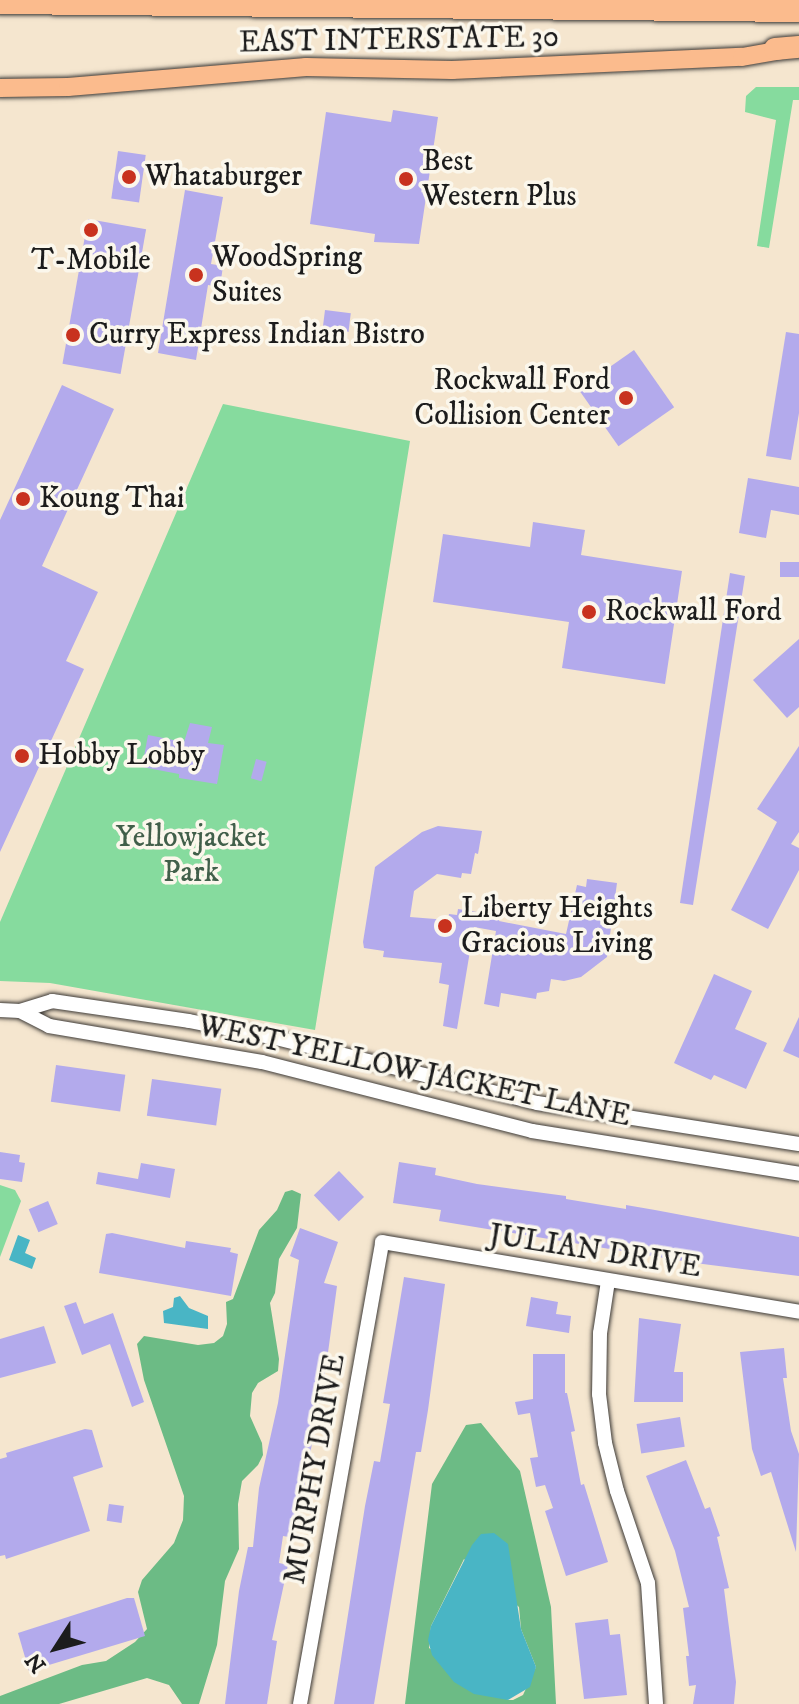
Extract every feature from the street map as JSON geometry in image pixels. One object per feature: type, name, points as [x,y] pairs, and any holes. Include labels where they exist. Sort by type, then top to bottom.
[{"type":"highway","points":[[4,5],[799,11]]},
{"type":"highway","points":[[775,49],[799,48]]},
{"type":"main road","name":"EAST INTERSTATE 30","points":[[0,88],[68,87],[306,67],[452,70],[726,58],[775,49]]},
{"type":"street","name":"WEST YELLOW JACKET LANE","points":[[0,1010],[20,1011],[52,1001],[189,1021],[276,1038],[537,1103],[799,1144]]},
{"type":"street","name":"WEST YELLOW JACKET LANE","points":[[20,1011],[49,1026],[262,1062],[532,1131],[799,1174]]},
{"type":"street","name":"JULIAN DRIVE","points":[[382,1242],[799,1312]]},
{"type":"street","name":"MURPHY DRIVE","points":[[300,1704],[382,1242]]},
{"type":"street","points":[[608,1281],[600,1333],[599,1394],[605,1443],[617,1491],[648,1583],[656,1704]]},
{"type":"green space","points":[[756,87],[799,87],[799,100],[793,100],[769,248],[757,246],[776,120],[745,112],[746,96]]},
{"type":"green space","name":"Yellowjacket Park","points":[[223,404],[410,441],[315,1030],[50,983],[0,981],[0,922]]},
{"type":"green space","points":[[0,1185],[15,1190],[21,1201],[0,1257]]},
{"type":"green space","points":[[292,1190],[301,1194],[297,1228],[279,1259],[275,1293],[270,1303],[278,1371],[258,1383],[252,1393],[250,1416],[262,1443],[263,1455],[242,1481],[238,1504],[239,1549],[225,1581],[217,1645],[199,1704],[182,1704],[169,1685],[147,1678],[59,1704],[0,1704],[0,1696],[82,1665],[106,1661],[135,1642],[147,1629],[138,1592],[142,1580],[174,1543],[183,1520],[184,1496],[144,1380],[137,1344],[144,1336],[198,1345],[214,1343],[223,1336],[227,1324],[226,1302],[233,1299],[259,1230],[277,1210],[285,1192]]},
{"type":"green space","points":[[481,1423],[520,1471],[551,1607],[556,1704],[405,1704],[432,1484],[466,1425]],"holes":[[[464,1559],[519,1607],[521,1629],[536,1667],[523,1695],[513,1700],[508,1700],[429,1648],[431,1626]]]},
{"type":"water","points":[[18,1235],[30,1240],[25,1253],[36,1258],[32,1269],[9,1260]]},
{"type":"water","points":[[180,1296],[189,1308],[208,1316],[208,1329],[164,1323],[163,1311],[173,1307],[174,1298]]},
{"type":"water","points":[[494,1533],[508,1544],[521,1629],[536,1667],[530,1687],[508,1700],[474,1694],[454,1682],[432,1655],[428,1640],[431,1626],[472,1545],[481,1534]]},
{"type":"building","points":[[393,110],[438,117],[419,244],[374,242],[375,234],[310,224],[326,112],[391,122]]},
{"type":"building","name":"Whataburger","points":[[118,151],[146,155],[139,202],[111,199]]},
{"type":"building","name":"WoodSpring Suites","points":[[185,190],[223,197],[211,264],[223,266],[220,287],[208,285],[196,360],[158,353]]},
{"type":"building","points":[[88,219],[146,229],[121,374],[62,364]]},
{"type":"building","points":[[325,310],[351,313],[348,332],[323,329]]},
{"type":"building","points":[[786,332],[799,334],[799,413],[791,460],[766,456]]},
{"type":"building","name":"Rockwall Ford Collision Center","points":[[634,350],[674,407],[618,446],[578,389]]},
{"type":"building","name":"Hobby Lobby","points":[[62,385],[114,409],[42,566],[98,592],[66,661],[84,669],[0,852],[0,520]]},
{"type":"building","points":[[748,478],[799,487],[799,515],[771,510],[766,538],[739,533]]},
{"type":"building","name":"Rockwall Ford","points":[[533,522],[585,530],[581,555],[682,571],[665,684],[562,668],[569,622],[433,602],[443,534],[530,547]]},
{"type":"building","points":[[780,562],[799,562],[799,577],[780,577]]},
{"type":"building","points":[[730,573],[745,576],[693,905],[680,903]]},
{"type":"building","points":[[799,639],[799,707],[787,718],[753,680]]},
{"type":"building","points":[[190,723],[212,727],[208,743],[224,745],[217,784],[179,778],[179,774],[142,767],[148,735],[184,742]]},
{"type":"building","points":[[799,746],[799,832],[791,844],[799,848],[799,870],[768,929],[731,910],[777,822],[757,809]]},
{"type":"building","points":[[256,759],[267,762],[261,781],[251,778]]},
{"type":"building","name":"Liberty Heights Gracious Living","points":[[438,826],[482,831],[478,854],[475,853],[471,874],[462,873],[461,878],[437,874],[414,891],[410,917],[448,920],[449,914],[457,915],[458,909],[483,913],[485,902],[502,905],[499,921],[566,934],[577,885],[586,887],[587,879],[617,883],[607,957],[581,977],[564,981],[551,979],[549,991],[537,993],[536,999],[501,993],[499,1007],[484,1004],[496,931],[474,927],[457,1029],[443,1026],[449,985],[439,983],[442,963],[383,957],[384,951],[364,948],[363,942],[375,867],[422,832]]},
{"type":"building","points":[[714,974],[752,991],[735,1029],[767,1043],[746,1089],[714,1075],[711,1080],[674,1063]]},
{"type":"building","points":[[799,1017],[799,1058],[783,1051]]},
{"type":"building","points":[[56,1065],[125,1075],[120,1111],[51,1102]]},
{"type":"building","points":[[152,1079],[221,1089],[216,1125],[147,1116]]},
{"type":"building","points":[[0,1152],[20,1155],[19,1162],[25,1163],[22,1182],[0,1179]]},
{"type":"building","points":[[399,1162],[436,1168],[435,1175],[477,1184],[566,1196],[566,1199],[626,1209],[626,1205],[799,1237],[799,1276],[695,1263],[439,1221],[441,1210],[393,1203]]},
{"type":"building","points":[[141,1163],[175,1169],[170,1198],[96,1184],[98,1172],[138,1179]]},
{"type":"building","points":[[339,1171],[364,1197],[339,1221],[314,1195]]},
{"type":"building","points":[[48,1201],[58,1224],[38,1232],[29,1209]]},
{"type":"building","points":[[300,1228],[338,1242],[324,1283],[337,1286],[327,1360],[295,1538],[283,1536],[279,1563],[288,1565],[272,1640],[277,1641],[267,1704],[225,1704],[239,1591],[248,1547],[253,1547],[259,1488],[278,1403],[299,1260],[290,1256]]},
{"type":"building","points":[[106,1234],[185,1248],[186,1241],[231,1248],[230,1252],[238,1254],[231,1296],[99,1273]]},
{"type":"building","points":[[404,1277],[445,1284],[428,1410],[421,1452],[416,1452],[374,1704],[334,1704],[365,1506],[374,1461],[380,1462],[390,1404],[383,1403]]},
{"type":"building","points":[[531,1297],[558,1302],[556,1314],[571,1316],[569,1333],[526,1326]]},
{"type":"building","points":[[76,1302],[84,1324],[113,1313],[144,1402],[132,1407],[110,1344],[82,1355],[64,1306]]},
{"type":"building","points":[[639,1318],[681,1324],[674,1372],[683,1372],[683,1402],[634,1402]]},
{"type":"building","points":[[44,1326],[56,1363],[0,1378],[0,1339]]},
{"type":"building","points":[[784,1348],[787,1378],[783,1378],[791,1431],[799,1454],[796,1552],[771,1472],[761,1476],[752,1449],[740,1352]]},
{"type":"building","points":[[533,1354],[565,1354],[565,1393],[575,1431],[571,1432],[581,1485],[584,1484],[608,1562],[566,1576],[545,1511],[553,1508],[545,1485],[536,1487],[530,1458],[538,1457],[530,1413],[518,1415],[515,1402],[533,1399]]},
{"type":"building","points":[[680,1417],[685,1447],[641,1454],[637,1424]]},
{"type":"building","points":[[85,1429],[92,1430],[103,1467],[73,1477],[90,1531],[6,1559],[5,1555],[0,1556],[0,1459],[7,1457],[6,1453]]},
{"type":"building","points":[[686,1460],[705,1509],[710,1507],[720,1536],[717,1537],[729,1588],[724,1589],[736,1682],[734,1704],[693,1704],[696,1685],[689,1686],[683,1608],[689,1607],[675,1551],[646,1476]]},
{"type":"building","points":[[109,1504],[124,1506],[121,1523],[107,1521]]},
{"type":"building","points":[[134,1598],[145,1636],[29,1671],[18,1633]]},
{"type":"building","points":[[608,1619],[610,1635],[620,1634],[627,1695],[584,1699],[575,1623]]},
{"type":"place","name":"Whataburger","points":[[129,177]]},
{"type":"place","name":"Best Western Plus","points":[[406,179]]},
{"type":"place","name":"T-Mobile","points":[[91,230]]},
{"type":"place","name":"WoodSpring Suites","points":[[196,275]]},
{"type":"place","name":"Curry Express Indian Bistro","points":[[73,335]]},
{"type":"place","name":"Rockwall Ford Collision Center","points":[[626,398]]},
{"type":"place","name":"Koung Thai","points":[[23,499]]},
{"type":"place","name":"Rockwall Ford","points":[[589,612]]},
{"type":"place","name":"Hobby Lobby","points":[[22,756]]},
{"type":"place","name":"Liberty Heights Gracious Living","points":[[445,926]]}]
